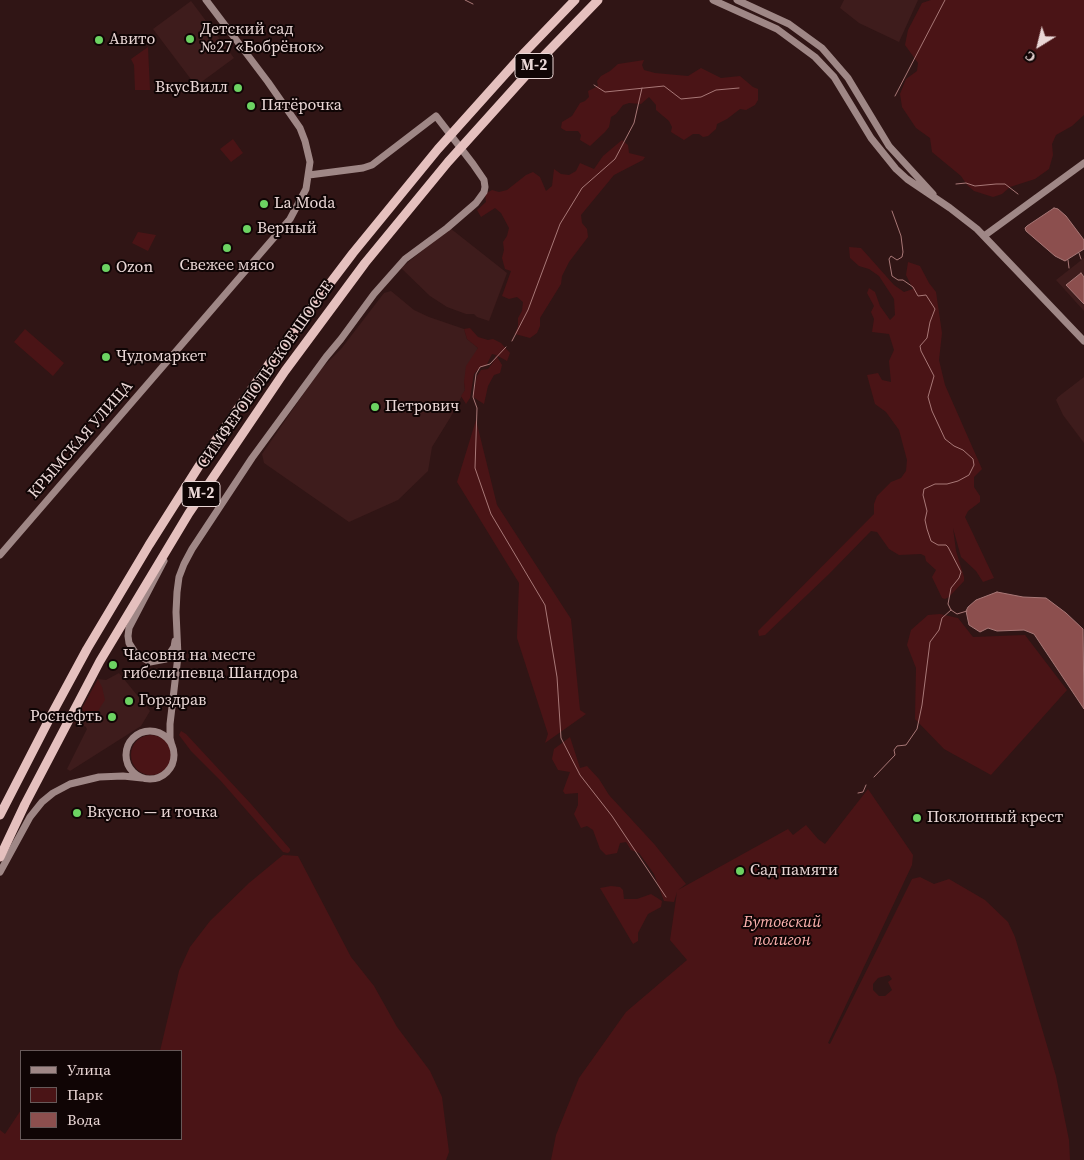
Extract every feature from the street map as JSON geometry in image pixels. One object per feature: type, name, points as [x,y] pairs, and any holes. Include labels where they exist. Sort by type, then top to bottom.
[{"type":"highway","name":"СИМФЕРОПОЛЬСКОЕ ШОССЕ","points":[[0,815],[87,649],[149,545],[211,448],[271,361],[336,276],[438,149],[525,52],[575,0]]},
{"type":"highway","name":"СИМФЕРОПОЛЬСКОЕ ШОССЕ","points":[[0,857],[24,804],[100,661],[180,526],[284,371],[365,263],[472,133],[598,0]]},
{"type":"street","name":"КРЫМСКАЯ УЛИЦА","points":[[0,555],[284,226],[300,203],[306,189],[310,162],[298,124],[206,0]]},
{"type":"street","points":[[713,0],[765,23],[803,47],[825,67],[843,90],[871,138],[884,156],[907,179],[965,219],[984,236],[1084,341]]},
{"type":"street","points":[[737,0],[772,16],[810,38],[834,61],[848,78],[889,146],[937,199]]},
{"type":"street","points":[[0,872],[30,817],[42,802],[53,793],[70,784],[99,776],[156,779],[168,772],[174,760],[170,738],[170,724],[178,656],[179,577],[184,564],[204,530],[252,458],[326,357],[398,266],[447,228],[476,202],[484,192],[485,187],[484,180],[473,164],[436,116],[372,164],[363,168],[309,175]]},
{"type":"street","points":[[984,236],[1084,163]]},
{"type":"street","points":[[177,628],[174,647],[170,654],[160,661],[150,662],[143,659],[136,654],[128,643],[129,628],[156,579],[180,526]]},
{"type":"street","points":[[142,778],[136,776],[128,765],[126,752],[131,740],[142,733],[156,732],[162,734],[172,746]]},
{"type":"shaded area","points":[[844,0],[918,0],[899,42],[859,23],[840,8]]},
{"type":"shaded area","name":"Детский сад №27 «Бобрёнок»","points":[[191,1],[234,58],[196,86],[153,29]]},
{"type":"shaded area","points":[[450,228],[507,273],[489,321],[474,314],[466,314],[447,307],[430,296],[401,268]]},
{"type":"shaded area","points":[[1084,258],[1084,311],[1056,280]]},
{"type":"shaded area","name":"Петрович","points":[[391,291],[414,310],[464,329],[467,339],[478,348],[464,382],[465,390],[432,447],[428,471],[398,500],[349,522],[264,463],[262,454],[320,370],[341,349],[384,293]]},
{"type":"shaded area","points":[[1084,377],[1084,443],[1063,415],[1056,400]]},
{"type":"shaded area","name":"Роснефть","points":[[119,673],[150,711],[141,726],[70,771],[67,769],[87,729],[85,726],[78,728],[74,723],[98,679],[106,680]]},
{"type":"green space","points":[[931,0],[1084,0],[1084,115],[1072,126],[1056,135],[1052,144],[1053,155],[1049,169],[1035,179],[1010,187],[1002,194],[993,197],[974,191],[961,176],[932,152],[930,138],[916,128],[902,107],[900,94],[906,79],[917,71],[918,63],[905,45],[908,30],[922,3]]},
{"type":"green space","points":[[148,47],[150,90],[135,90],[134,65],[131,59]]},
{"type":"green space","points":[[644,60],[642,65],[644,70],[655,73],[688,76],[701,68],[721,78],[740,76],[758,89],[758,100],[755,105],[746,110],[740,109],[717,124],[716,129],[708,136],[703,137],[699,134],[693,134],[684,140],[671,132],[672,127],[669,121],[656,110],[656,105],[649,97],[641,104],[629,103],[623,105],[611,117],[609,127],[605,132],[590,146],[580,140],[581,135],[578,131],[566,131],[561,128],[562,122],[572,116],[580,103],[589,97],[588,91],[598,86],[597,81],[601,76],[618,64]]},
{"type":"green space","points":[[233,139],[243,153],[231,162],[220,149]]},
{"type":"green space","points":[[622,140],[628,145],[629,153],[645,157],[643,160],[614,175],[581,215],[588,237],[569,262],[562,276],[561,284],[540,318],[540,326],[537,333],[530,338],[515,334],[523,302],[517,297],[509,299],[502,296],[511,271],[505,269],[502,258],[503,242],[509,228],[501,213],[495,208],[481,217],[477,210],[486,202],[485,194],[492,190],[499,192],[507,190],[526,175],[533,172],[540,177],[546,191],[552,186],[554,169],[561,174],[569,175],[576,171],[580,163],[594,169],[603,156]]},
{"type":"green space","points":[[138,232],[156,235],[148,251],[132,243]]},
{"type":"green space","points":[[849,247],[861,248],[894,285],[904,292],[913,289],[906,275],[908,262],[920,266],[936,292],[942,333],[939,360],[945,385],[982,469],[974,477],[974,487],[980,496],[980,502],[968,511],[965,517],[994,578],[983,582],[976,571],[961,557],[953,528],[956,551],[964,581],[949,597],[942,598],[932,577],[936,570],[926,561],[925,556],[921,554],[899,555],[889,549],[877,532],[871,531],[765,635],[759,636],[758,631],[874,514],[874,504],[877,496],[891,482],[901,478],[906,471],[907,460],[899,430],[886,412],[875,404],[867,375],[878,373],[882,380],[891,382],[889,361],[894,350],[889,334],[872,332],[874,319],[871,312],[874,306],[867,293],[869,288],[875,292],[880,306],[890,320],[895,315],[894,299],[879,276],[869,269],[859,266],[850,258]]},
{"type":"green space","points":[[470,328],[478,337],[488,340],[493,339],[501,343],[510,353],[507,361],[492,354],[486,366],[480,367],[474,374],[470,398],[466,404],[461,396],[465,390],[466,366],[478,348],[467,339],[464,329]]},
{"type":"green space","points":[[25,329],[64,363],[53,376],[14,342]]},
{"type":"green space","points":[[496,355],[502,365],[500,373],[494,375],[488,386],[484,404],[473,397],[477,376],[481,370],[488,369]]},
{"type":"green space","points":[[476,420],[497,505],[571,619],[580,710],[586,714],[545,743],[548,734],[517,638],[519,583],[457,482]]},
{"type":"green space","points":[[940,614],[958,618],[973,637],[1025,635],[1067,690],[991,775],[944,749],[915,719],[916,668],[907,645],[911,630],[928,615]]},
{"type":"green space","points":[[98,679],[105,700],[96,714],[74,723]]},
{"type":"green space","points":[[181,731],[186,734],[251,804],[290,849],[288,853],[283,852],[220,780],[191,751],[179,735]]},
{"type":"green space","points":[[151,735],[165,741],[171,755],[165,769],[151,775],[137,769],[131,755],[137,741]]},
{"type":"green space","name":"Бутовский полигон","points":[[570,737],[580,768],[587,766],[599,779],[609,795],[655,845],[686,884],[678,890],[788,829],[793,835],[806,825],[825,844],[868,789],[913,855],[912,865],[828,1043],[830,1044],[912,879],[920,877],[934,884],[949,879],[985,900],[1008,922],[1015,937],[1056,1076],[1069,1140],[1070,1160],[551,1160],[556,1135],[579,1078],[626,1012],[687,960],[670,940],[677,892],[674,902],[664,901],[654,874],[639,853],[631,850],[626,842],[620,843],[617,853],[606,855],[600,849],[593,830],[587,826],[581,828],[574,814],[578,805],[578,793],[565,794],[563,791],[570,772],[558,770],[552,759],[554,749]],"holes":[[[889,975],[892,979],[888,982],[892,990],[885,996],[879,996],[873,990],[873,984],[878,978]]]},
{"type":"green space","points":[[283,855],[298,856],[351,957],[374,986],[397,1027],[430,1071],[442,1097],[449,1152],[446,1160],[0,1160],[0,1130],[5,1134],[20,1112],[20,1140],[182,1140],[182,1050],[160,1050],[179,971],[190,947],[210,921],[249,883]]},
{"type":"green space","points":[[620,887],[623,890],[624,899],[637,899],[651,894],[662,901],[661,907],[648,914],[638,933],[638,941],[633,944],[600,888]]},
{"type":"water","points":[[1054,208],[1066,216],[1084,240],[1084,249],[1065,261],[1055,256],[1026,231],[1025,228]]},
{"type":"water","points":[[1081,273],[1084,277],[1084,304],[1066,285]]},
{"type":"water","points":[[997,592],[1023,597],[1046,598],[1083,629],[1084,709],[1034,634],[1024,630],[997,631],[988,628],[980,632],[969,625],[966,611],[968,607],[976,600]]},
{"type":"waterway","points":[[465,0],[473,4]]},
{"type":"waterway","points":[[895,96],[945,0]]},
{"type":"waterway","points":[[594,85],[605,92],[664,86],[681,99],[701,97],[716,90],[739,88]]},
{"type":"waterway","points":[[512,341],[528,310],[560,224],[582,188],[615,159],[634,123],[642,88]]},
{"type":"waterway","points":[[956,184],[966,183],[975,186],[1005,184],[1018,194]]},
{"type":"waterway","points":[[892,211],[901,236],[903,252],[902,257],[897,260],[891,256],[889,259],[892,276],[898,280],[903,280],[913,287],[918,296],[926,295],[935,309],[927,338],[920,346],[934,376],[928,397],[932,411],[945,439],[963,450],[973,459],[974,465],[969,475],[947,484],[935,484],[924,489],[923,495],[927,511],[925,520],[931,541],[948,547],[961,572],[951,588],[948,604],[951,610],[957,614],[967,611]]},
{"type":"waterway","points":[[1079,253],[1081,259]]},
{"type":"waterway","points":[[1068,260],[1069,268]]},
{"type":"waterway","points":[[506,347],[490,364],[480,367],[476,374],[473,397],[477,408],[475,468],[491,514],[545,605],[557,677],[561,738],[580,775],[612,816],[666,897]]},
{"type":"waterway","points":[[874,777],[895,755],[894,750],[897,746],[906,745],[917,729],[930,642],[939,630],[942,618],[951,610]]},
{"type":"waterway","points":[[858,793],[863,792],[866,785]]},
{"type":"place","name":"Детский сад №27 «Бобрёнок»","points":[[190,39]]},
{"type":"place","name":"Авито","points":[[99,40]]},
{"type":"place","name":"ВкусВилл","points":[[238,88]]},
{"type":"place","name":"Пятёрочка","points":[[251,106]]},
{"type":"place","name":"La Moda","points":[[264,204]]},
{"type":"place","name":"Верный","points":[[247,229]]},
{"type":"place","name":"Свежее мясо","points":[[227,248]]},
{"type":"place","name":"Ozon","points":[[106,268]]},
{"type":"place","name":"Чудомаркет","points":[[106,357]]},
{"type":"place","name":"Петрович","points":[[375,407]]},
{"type":"place","name":"Часовня на месте гибели певца Шандора","points":[[113,665]]},
{"type":"place","name":"Горздрав","points":[[129,701]]},
{"type":"place","name":"Роснефть","points":[[112,717]]},
{"type":"place","name":"Вкусно — и точка","points":[[77,813]]},
{"type":"place","name":"Поклонный крест","points":[[917,818]]},
{"type":"place","name":"Сад памяти","points":[[740,871]]}]
